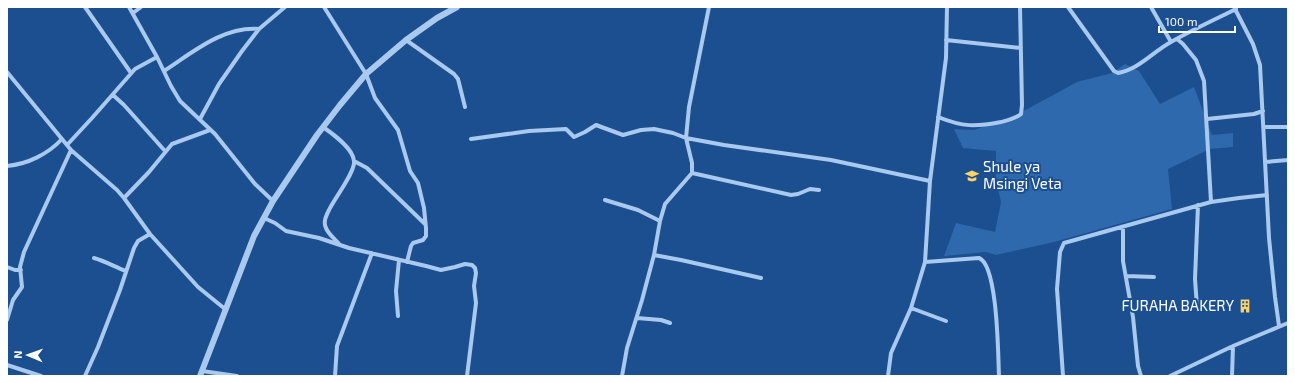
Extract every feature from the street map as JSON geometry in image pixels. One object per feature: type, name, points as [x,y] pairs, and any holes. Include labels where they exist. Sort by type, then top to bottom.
[{"type":"street","points":[[85,7],[131,73]]},
{"type":"street","points":[[129,7],[158,57],[171,86],[180,101],[200,119],[255,184],[273,201]]},
{"type":"street","points":[[133,13],[141,7]]},
{"type":"street","points":[[200,119],[230,67],[259,29],[285,7]]},
{"type":"street","points":[[324,7],[366,74],[375,98],[398,130],[408,166],[420,187],[427,232],[425,239],[413,243],[410,246],[407,262]]},
{"type":"street","points":[[237,376],[201,373],[254,236],[273,201],[323,127],[366,74],[406,40],[437,18],[458,7]]},
{"type":"street","points":[[622,376],[627,348],[637,318],[654,255],[660,221],[665,204],[692,173],[692,163],[686,138],[689,107],[709,7]]},
{"type":"street","points":[[888,376],[892,352],[911,308],[925,262],[930,181],[946,58],[947,7]]},
{"type":"street","points":[[938,117],[956,124],[980,126],[1016,119],[1021,114],[1020,7]]},
{"type":"street","points":[[1068,7],[1118,73],[1127,70],[1176,39],[1235,8],[1253,44],[1260,65],[1272,270],[1279,326]]},
{"type":"street","points":[[1151,7],[1171,42]]},
{"type":"street","points":[[164,71],[212,40],[239,30],[259,29]]},
{"type":"street","points":[[1176,39],[1190,51],[1201,70],[1204,81],[1211,202]]},
{"type":"street","points":[[406,40],[454,74],[458,79],[465,107]]},
{"type":"street","points":[[946,40],[1021,48]]},
{"type":"street","points":[[67,145],[131,73],[140,65],[158,57]]},
{"type":"street","points":[[7,72],[32,105],[71,150],[124,198],[150,234],[198,287],[225,309]]},
{"type":"street","points":[[113,95],[124,105],[165,152]]},
{"type":"street","points":[[1207,119],[1254,114],[1263,111]]},
{"type":"street","points":[[471,139],[529,131],[566,129],[574,137],[596,125],[622,135],[650,129],[724,145],[830,160],[930,181]]},
{"type":"street","points":[[323,127],[341,140],[354,161],[351,171],[325,219],[326,229],[340,245]]},
{"type":"street","points":[[1264,127],[1288,127]]},
{"type":"street","points":[[124,198],[149,172],[172,144],[210,130]]},
{"type":"street","points":[[7,166],[28,162],[39,157],[62,139]]},
{"type":"street","points":[[7,320],[13,300],[22,287],[21,263],[24,252],[71,150]]},
{"type":"street","points":[[1265,162],[1288,160]]},
{"type":"street","points":[[354,161],[362,164],[372,172],[426,225]]},
{"type":"street","points":[[692,173],[791,195],[810,189],[819,190]]},
{"type":"street","points":[[1063,376],[1057,288],[1058,261],[1064,243],[1211,202],[1267,195]]},
{"type":"street","points":[[605,200],[638,210],[660,221]]},
{"type":"street","points":[[1197,307],[1195,279],[1198,206]]},
{"type":"street","points":[[264,218],[275,222],[286,231],[319,238],[340,245],[441,270],[469,263],[475,268],[474,286],[476,303],[467,376]]},
{"type":"street","points":[[1123,227],[1123,261],[1133,317],[1138,366],[1141,376]]},
{"type":"street","points":[[85,376],[120,290],[134,248],[138,241],[150,234]]},
{"type":"street","points":[[335,376],[337,346],[372,252]]},
{"type":"street","points":[[654,255],[761,278]]},
{"type":"street","points":[[94,258],[126,270]]},
{"type":"street","points":[[925,262],[979,258],[983,259],[987,264],[995,305],[999,376]]},
{"type":"street","points":[[398,316],[396,291],[399,260]]},
{"type":"street","points":[[7,267],[21,270]]},
{"type":"street","points":[[1126,276],[1154,277]]},
{"type":"street","points":[[911,308],[946,321]]},
{"type":"street","points":[[637,318],[661,320],[670,323]]},
{"type":"street","points":[[1170,376],[1233,346],[1279,326],[1288,324]]},
{"type":"street","points":[[1232,376],[1233,346]]},
{"type":"street","points":[[7,365],[41,376]]},
{"type":"shaded area","points":[[1125,64],[1139,71],[1160,104],[1194,87],[1212,135],[1233,133],[1233,147],[1210,149],[1168,169],[1172,209],[1054,242],[996,255],[986,252],[944,256],[956,223],[995,232],[1001,202],[996,180],[996,151],[963,148],[954,129],[974,130],[1020,113],[1077,82],[1112,73]]},
{"type":"place","name":"Shule ya Msingi Veta","points":[[972,176]]},
{"type":"place","name":"FURAHA BAKERY","points":[[1245,306]]}]
